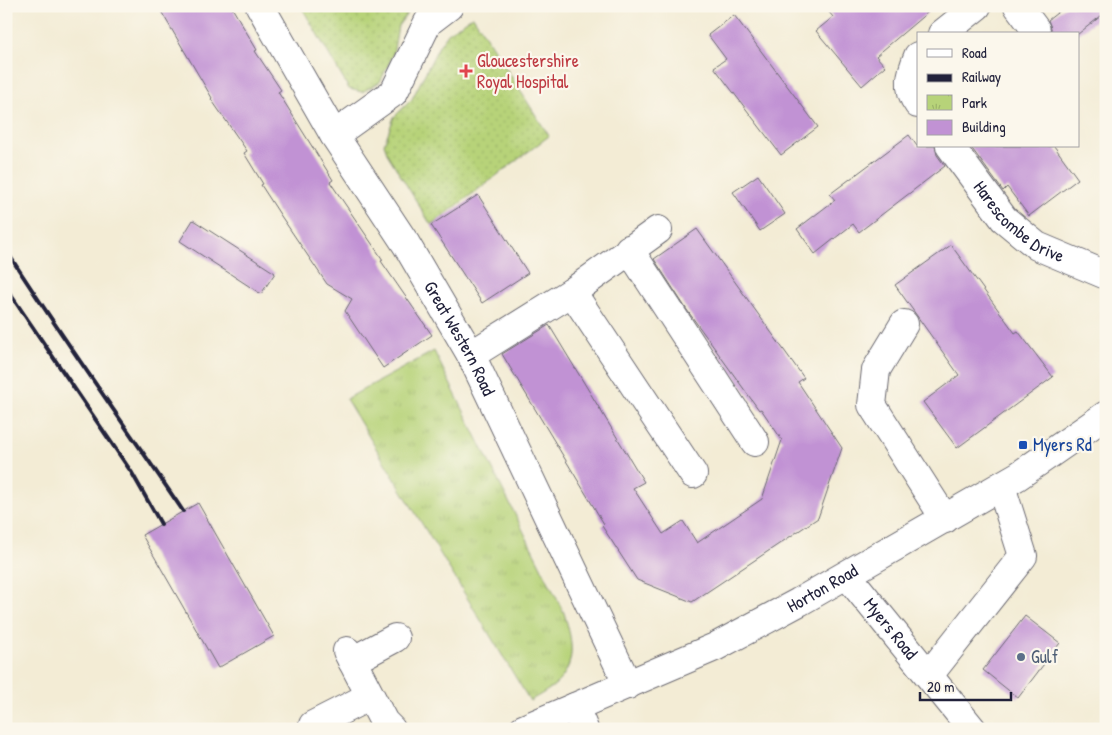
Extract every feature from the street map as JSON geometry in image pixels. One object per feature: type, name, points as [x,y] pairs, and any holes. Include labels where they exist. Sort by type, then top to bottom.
[{"type":"street","name":"Great Western Road","points":[[260,6],[334,135],[406,244],[471,355],[628,685]]},
{"type":"street","points":[[334,135],[394,92],[428,22],[449,6]]},
{"type":"street","points":[[944,32],[977,6]]},
{"type":"street","points":[[1018,6],[1036,30]]},
{"type":"street","points":[[917,58],[910,74],[913,97],[917,103]]},
{"type":"street","name":"Harescombe Drive","points":[[951,148],[1004,219],[1037,246],[1106,275]]},
{"type":"street","points":[[471,355],[572,292],[658,230]]},
{"type":"street","points":[[629,250],[756,442]]},
{"type":"street","points":[[572,292],[693,474]]},
{"type":"street","points":[[904,324],[876,370],[872,405],[945,519]]},
{"type":"street","name":"Horton Road","points":[[522,729],[579,718],[628,685],[715,647],[847,576],[1001,486],[1106,416]]},
{"type":"street","points":[[929,675],[1023,556],[1001,486]]},
{"type":"street","name":"Myers Road","points":[[847,576],[972,729]]},
{"type":"street","points":[[391,729],[384,722],[350,656],[395,638]]},
{"type":"street","points":[[313,725],[370,696]]},
{"type":"green space","points":[[301,6],[413,6],[398,26],[393,55],[380,82],[362,92],[349,89]]},
{"type":"green space","points":[[473,16],[549,136],[431,225],[388,155],[384,144],[394,117],[412,99],[439,46],[448,33]]},
{"type":"green space","points":[[434,351],[567,622],[571,639],[569,665],[556,684],[530,701],[346,399]]},
{"type":"building","points":[[158,6],[231,6],[257,50],[255,51],[281,90],[278,92],[333,180],[330,182],[432,335],[383,368],[345,311],[352,299],[327,284],[281,216],[261,185],[263,184],[244,153],[247,151],[211,99]]},
{"type":"building","points":[[824,6],[935,6],[876,56],[885,66],[862,86],[816,31],[833,17]]},
{"type":"building","points":[[1066,6],[1106,6],[1106,12],[1080,32],[1051,32],[1048,20]]},
{"type":"building","points":[[734,15],[818,127],[781,155],[714,67],[726,59],[708,35]]},
{"type":"building","points":[[909,135],[917,148],[935,148],[937,155],[945,166],[859,232],[853,224],[815,254],[797,229],[835,200],[830,194]]},
{"type":"building","points":[[971,148],[1055,148],[1078,179],[1029,216],[1007,187],[1003,191]]},
{"type":"building","points":[[758,175],[785,214],[760,231],[733,192]]},
{"type":"building","points":[[478,195],[528,273],[482,303],[431,225]]},
{"type":"building","points":[[193,220],[275,273],[261,294],[180,241]]},
{"type":"building","points":[[697,229],[804,378],[798,382],[842,448],[818,518],[692,602],[637,580],[602,526],[604,524],[502,354],[549,325],[644,482],[633,488],[663,534],[683,521],[697,543],[762,499],[782,440],[687,310],[654,259]]},
{"type":"building","points":[[951,245],[1015,333],[1018,331],[1053,377],[957,448],[923,402],[959,375],[895,285]]},
{"type":"building","points":[[198,503],[274,636],[218,668],[142,535]]},
{"type":"building","name":"Gulf","points":[[1025,616],[1060,643],[1018,698],[983,670]]},
{"type":"railway","points":[[6,250],[71,349],[183,511]]},
{"type":"railway","points":[[6,288],[132,473],[161,524]]},
{"type":"place","name":"Gloucestershire Royal Hospital","points":[[466,71]]},
{"type":"place","name":"Myers Rd","points":[[1023,445]]},
{"type":"place","name":"Gulf","points":[[1021,657]]}]
